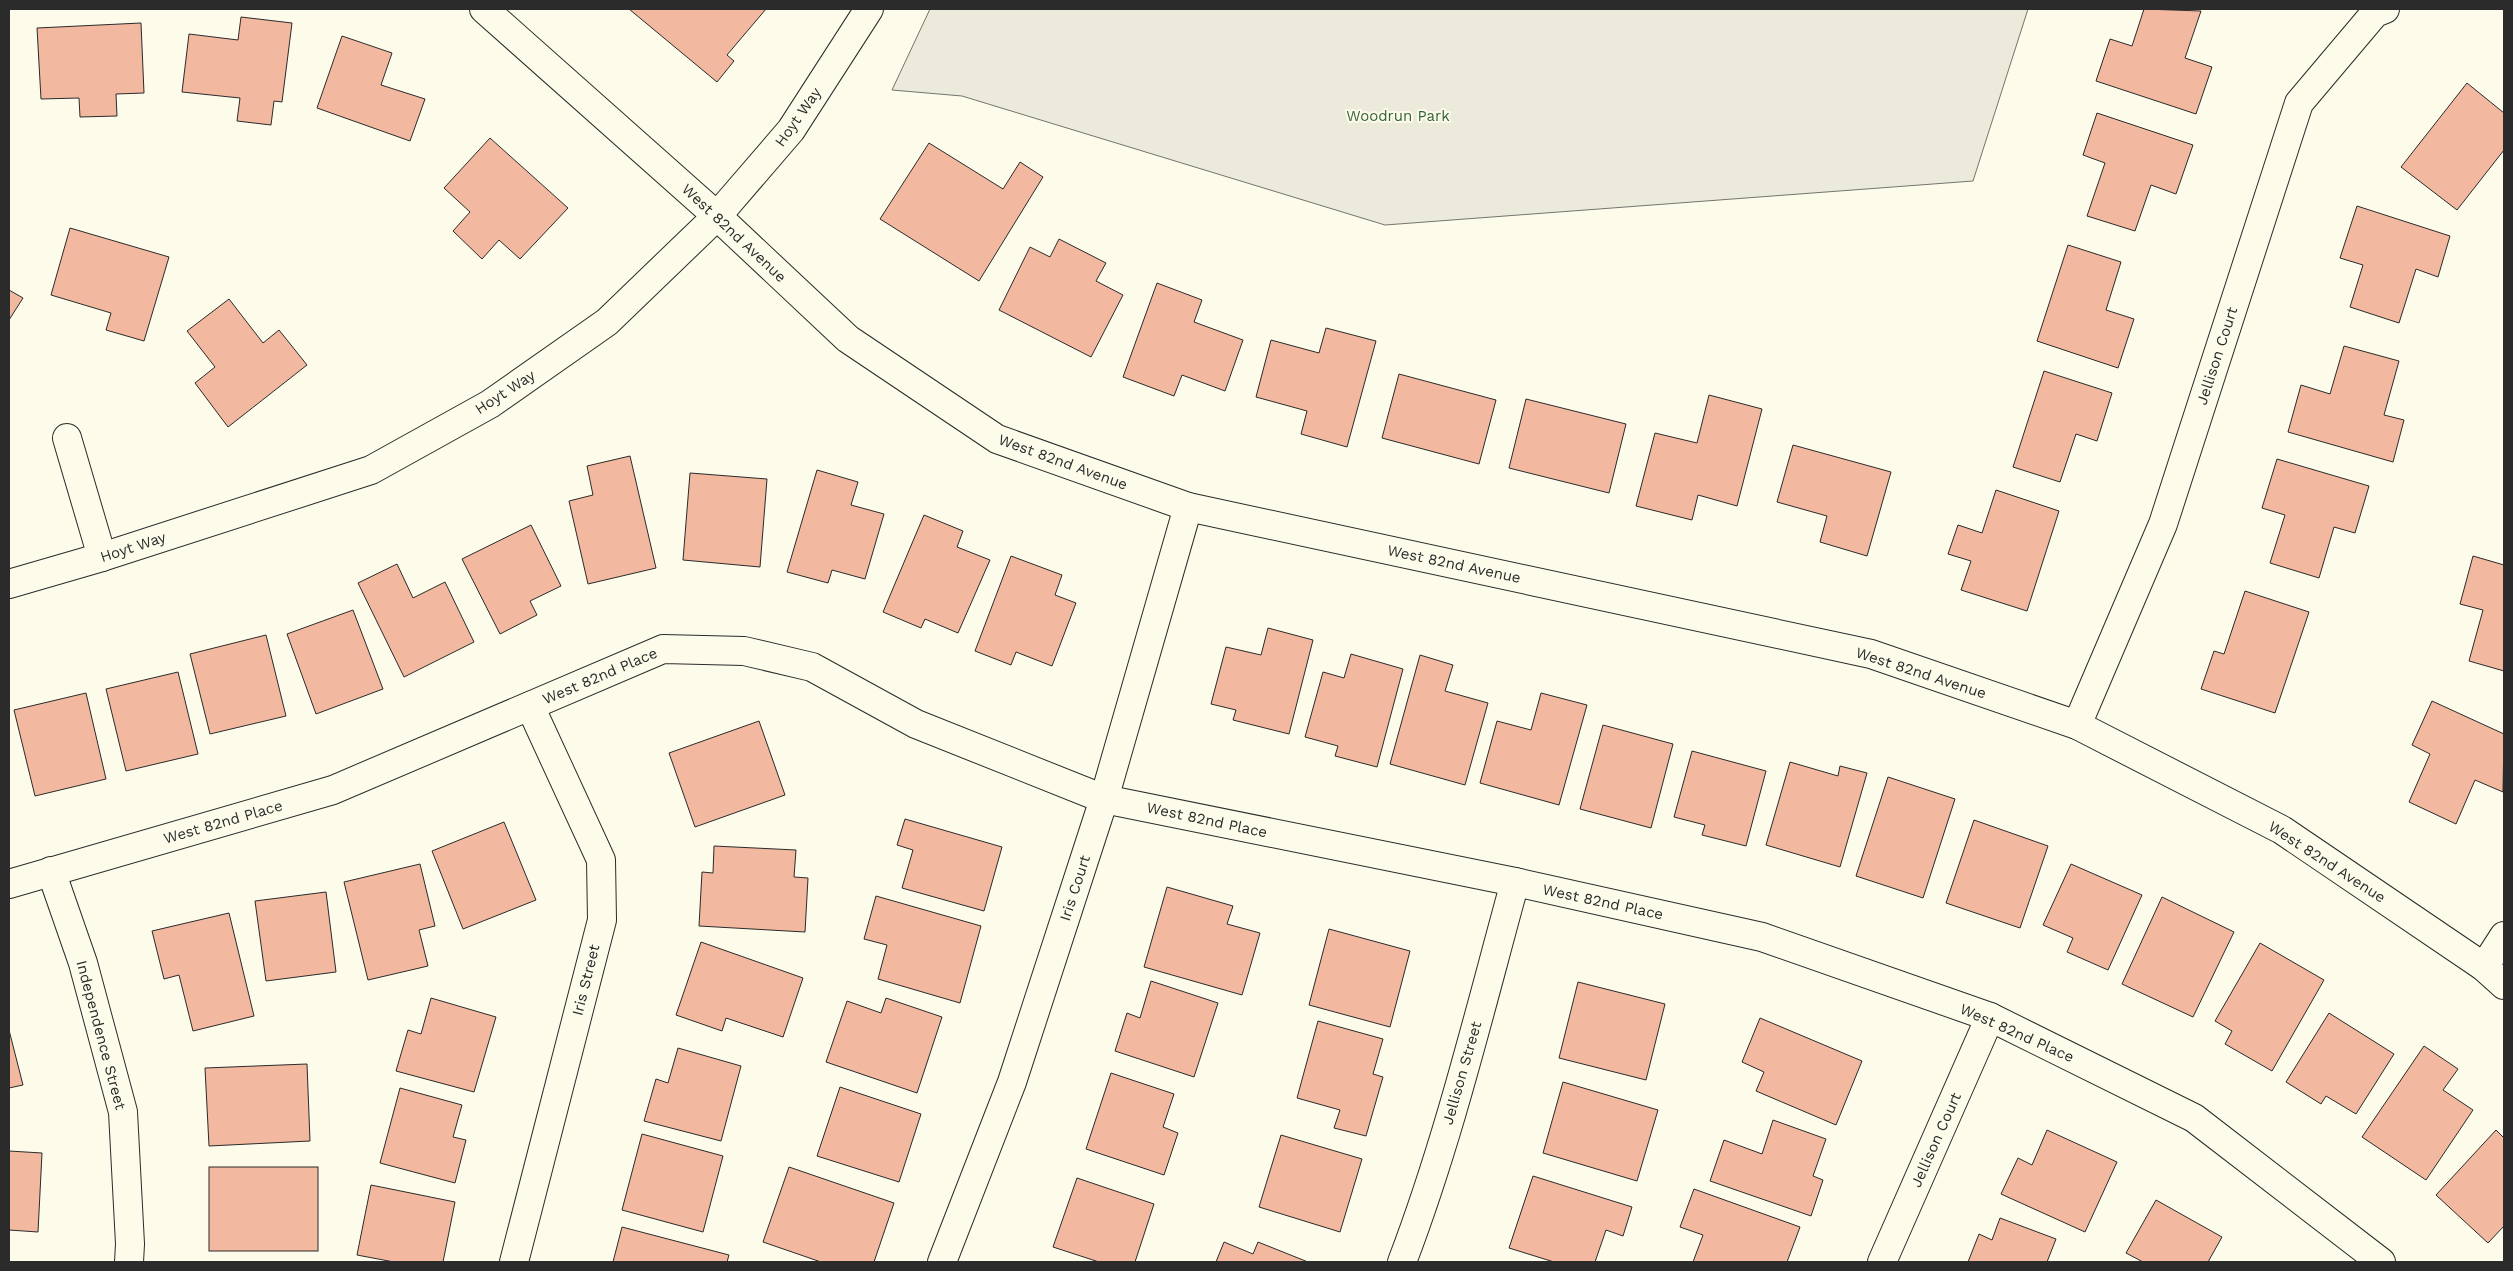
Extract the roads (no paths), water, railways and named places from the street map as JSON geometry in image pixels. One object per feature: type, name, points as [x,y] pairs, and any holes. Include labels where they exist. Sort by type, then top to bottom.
[{"type":"street","name":"West 82nd Avenue","points":[[484,9],[717,216],[848,339],[997,439],[1188,507],[1871,654],[2078,725],[2282,830],[2484,967],[2504,985]]},
{"type":"street","name":"Hoyt Way","points":[[9,584],[371,470],[490,404],[607,322],[717,216],[791,130],[869,9]]},
{"type":"street","name":"Jellison Court","points":[[2078,725],[2163,524],[2298,103],[2375,13],[2385,9]]},
{"type":"street","points":[[67,438],[102,556]]},
{"type":"street","name":"Iris Court","points":[[942,1262],[1012,1082],[1104,799],[1188,507]]},
{"type":"street","name":"West 82nd Place","points":[[9,884],[333,790],[663,649],[744,651],[812,666],[916,724],[1104,799],[1515,882],[1762,937],[1990,1017],[2194,1118],[2381,1262]]},
{"type":"street","name":"Iris Street","points":[[514,1262],[602,920],[601,860],[530,706]]},
{"type":"street","name":"Independence Street","points":[[51,872],[83,963],[123,1112],[130,1244],[128,1262]]},
{"type":"street","name":"Jellison Street","points":[[1402,1262],[1417,1223],[1451,1112],[1515,882]]},
{"type":"street","points":[[2484,967],[2504,936]]},
{"type":"street","name":"Jellison Court","points":[[1882,1262],[1990,1017]]},
{"type":"park label","name":"Woodrun Park","points":[[1398,116]]}]
